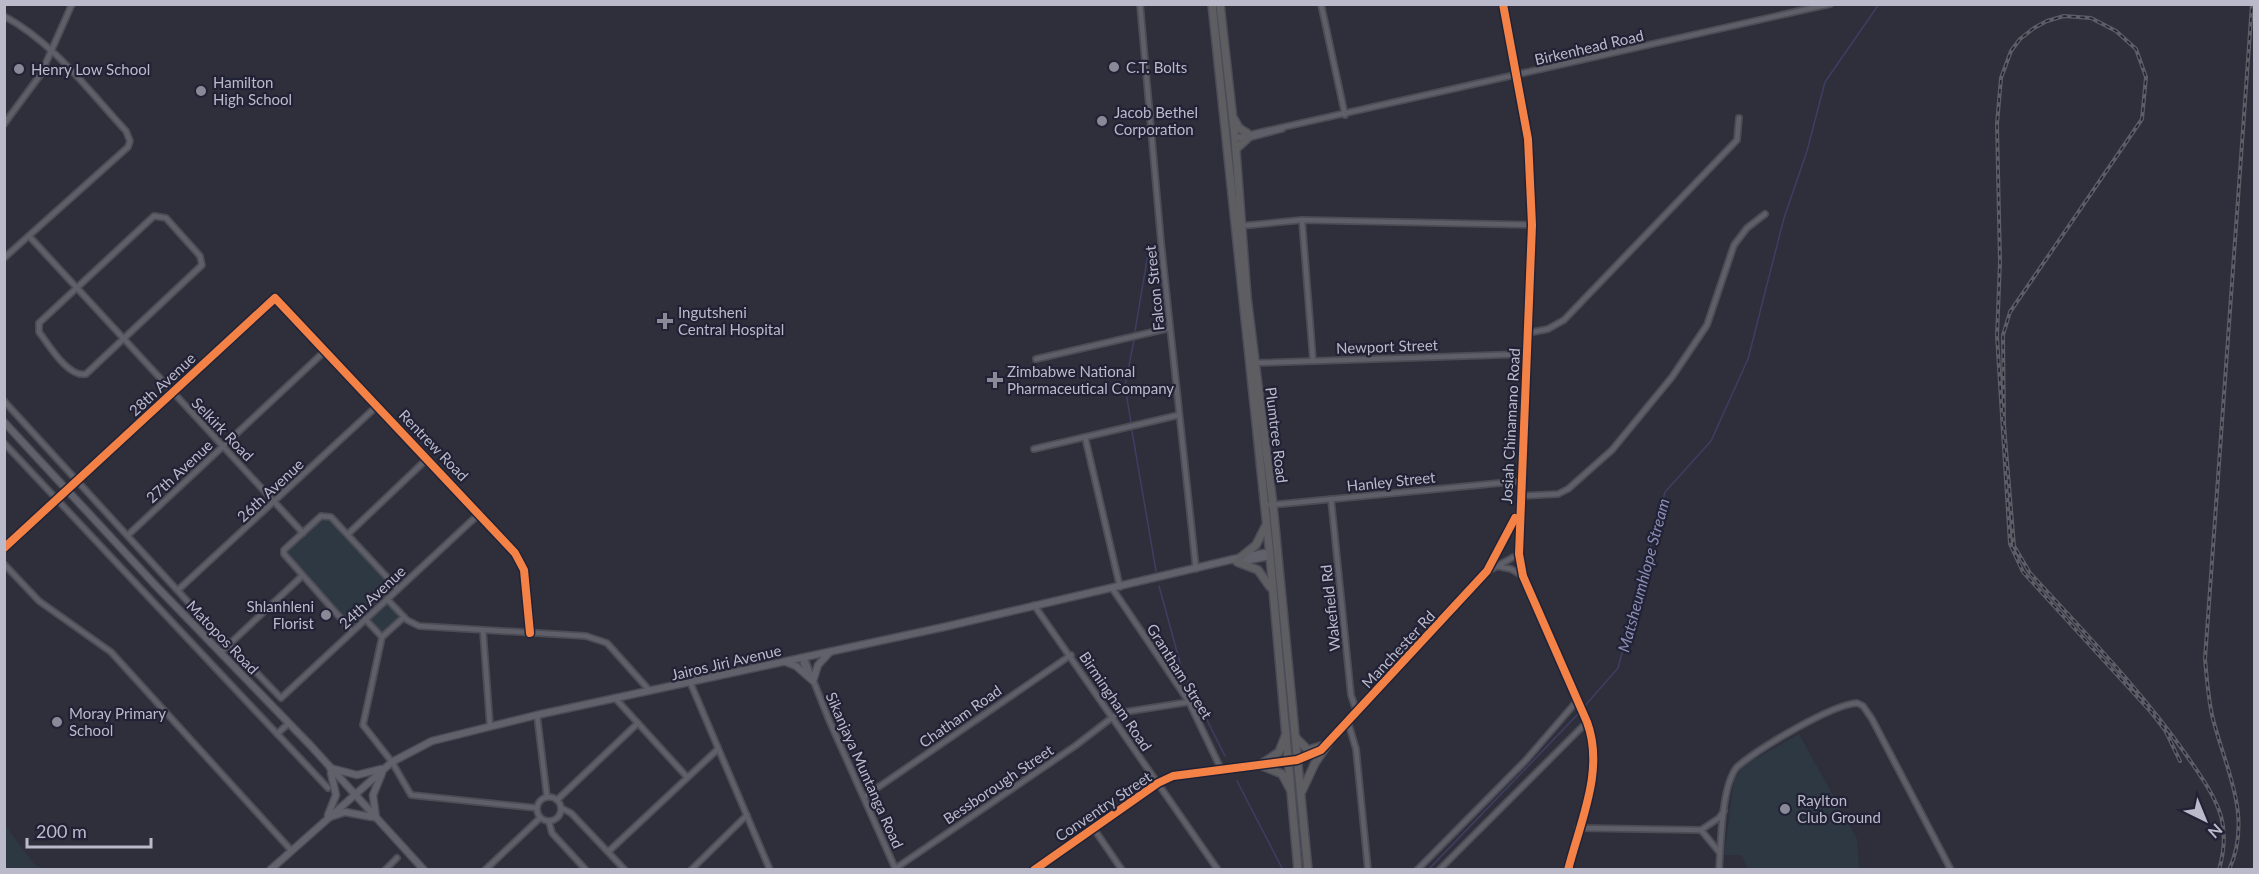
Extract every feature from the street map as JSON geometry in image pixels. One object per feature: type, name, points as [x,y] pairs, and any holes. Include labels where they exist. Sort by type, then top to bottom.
[{"type":"highway","name":"Plumtree Road","points":[[1212,4],[1227,153],[1239,226]]},
{"type":"highway","name":"Plumtree Road","points":[[1220,4],[1236,149],[1239,226],[1251,363],[1269,506],[1276,542],[1296,738],[1292,794],[1299,867]]},
{"type":"highway","points":[[1233,117],[1239,128],[1248,135],[1236,149]]},
{"type":"highway","points":[[1224,126],[1235,138],[1227,153]]},
{"type":"highway","name":"Plumtree Road","points":[[1269,506],[1266,521],[1287,731],[1300,796],[1308,870]]},
{"type":"highway","points":[[1266,521],[1256,545],[1239,560],[1257,570],[1273,592]]},
{"type":"highway","points":[[1276,542],[1270,556],[1278,567]]},
{"type":"highway","points":[[1260,765],[1279,752],[1287,731]]},
{"type":"highway","points":[[1296,738],[1308,750],[1328,744]]},
{"type":"highway","points":[[1300,796],[1310,773],[1328,744]]},
{"type":"highway","points":[[1260,765],[1282,774],[1292,794]]},
{"type":"main road","name":"Matopos Road","points":[[4,422],[289,723],[424,870]]},
{"type":"main road","points":[[1239,560],[1264,553],[1270,556]]},
{"type":"main road","name":"Jairos Jiri Avenue","points":[[270,870],[384,768],[432,741],[537,715],[944,627],[1239,560]]},
{"type":"main road","points":[[782,661],[796,666],[813,681],[818,665],[832,650]]},
{"type":"main road","points":[[327,818],[336,795],[329,768],[357,775],[384,768]]},
{"type":"main road","points":[[327,818],[345,812],[376,818],[373,795],[384,768]]},
{"type":"street","points":[[4,124],[36,82],[53,50],[72,4]]},
{"type":"street","name":"Falcon Street","points":[[1140,4],[1170,328],[1196,569]]},
{"type":"street","points":[[1321,4],[1345,115]]},
{"type":"street","name":"Josiah Chinamano Road","points":[[1503,4],[1518,75],[1528,139],[1532,225],[1518,554],[1522,576],[1587,722],[1595,758],[1568,870]]},
{"type":"street","name":"Birkenhead Road","points":[[1235,138],[1830,4]]},
{"type":"street","points":[[4,16],[35,34],[53,50],[126,131],[130,139],[128,147],[4,258]]},
{"type":"street","points":[[1528,333],[1548,329],[1564,320],[1737,140],[1739,118]]},
{"type":"street","points":[[1520,496],[1558,494],[1568,489],[1632,427],[1672,377],[1707,325],[1734,244],[1747,228],[1765,214]]},
{"type":"street","points":[[154,216],[163,216],[200,256],[202,262],[200,268],[123,340],[86,374],[78,375],[71,370],[38,330],[41,320],[75,287],[154,216]]},
{"type":"street","points":[[1302,220],[1313,360]]},
{"type":"street","points":[[1239,226],[1302,220],[1532,225]]},
{"type":"street","name":"Selkirk Road","points":[[29,236],[303,533]]},
{"type":"street","name":"Rentrew Road","points":[[275,298],[480,513],[522,564],[530,633]]},
{"type":"street","name":"28th Avenue","points":[[5,545],[68,491],[275,298]]},
{"type":"street","points":[[1036,359],[1170,328]]},
{"type":"street","name":"27th Avenue","points":[[129,535],[325,351]]},
{"type":"street","name":"Newport Street","points":[[1251,363],[1527,354]]},
{"type":"street","points":[[4,401],[229,644]]},
{"type":"street","name":"26th Avenue","points":[[178,590],[377,406]]},
{"type":"street","points":[[1034,448],[1179,415]]},
{"type":"street","points":[[1085,437],[1116,587]]},
{"type":"street","points":[[4,443],[328,788]]},
{"type":"street","points":[[348,534],[427,459]]},
{"type":"street","name":"Hanley Street","points":[[1269,506],[1521,481]]},
{"type":"street","name":"Wakefield Rd","points":[[1331,499],[1351,695],[1357,713]]},
{"type":"street","name":"24th Avenue","points":[[229,644],[281,698],[480,513]]},
{"type":"street","points":[[1487,572],[1518,513]]},
{"type":"street","points":[[352,631],[302,577],[284,553],[303,533],[323,515],[331,517],[398,589]]},
{"type":"street","points":[[1487,572],[1518,554]]},
{"type":"street","points":[[4,564],[39,601],[111,652],[291,850]]},
{"type":"street","points":[[1496,566],[1510,569],[1522,576]]},
{"type":"street","name":"Manchester Rd","points":[[1294,761],[1314,754],[1328,744],[1487,572]]},
{"type":"street","points":[[221,652],[302,577]]},
{"type":"street","name":"Grantham Street","points":[[1116,587],[1189,702],[1221,769]]},
{"type":"street","points":[[387,599],[404,617],[419,626],[601,640],[650,691]]},
{"type":"street","name":"Birmingham Road","points":[[1034,605],[1071,655],[1218,870]]},
{"type":"street","points":[[404,617],[382,637],[363,725],[392,762],[414,797],[537,808]]},
{"type":"street","points":[[365,619],[382,637]]},
{"type":"street","points":[[483,631],[490,726]]},
{"type":"street","name":"Chatham Road","points":[[864,797],[1071,655]]},
{"type":"street","name":"Sikanjaya Muntanga Road","points":[[804,657],[896,869]]},
{"type":"street","points":[[690,682],[770,870]]},
{"type":"street","points":[[615,698],[687,777]]},
{"type":"street","points":[[1112,717],[1125,712],[1189,702]]},
{"type":"street","points":[[1417,870],[1526,760],[1578,702]]},
{"type":"street","points":[[1719,870],[1725,808],[1731,776],[1743,761],[1840,707],[1853,704],[1861,705],[1872,719],[1951,870]]},
{"type":"street","points":[[537,715],[547,797]]},
{"type":"street","name":"Bessborough Street","points":[[896,869],[1075,746],[1112,717]]},
{"type":"street","points":[[1348,722],[1356,749],[1368,870]]},
{"type":"street","points":[[1439,870],[1587,722]]},
{"type":"street","points":[[277,734],[289,723]]},
{"type":"street","points":[[557,800],[638,723]]},
{"type":"street","points":[[608,852],[717,750]]},
{"type":"street","name":"Conventry Street","points":[[1034,870],[1158,783],[1185,774],[1294,761]]},
{"type":"street","points":[[561,808],[558,818],[549,822],[540,818],[537,808],[540,800],[547,797],[557,800],[561,808],[571,813],[625,870]]},
{"type":"street","points":[[1578,828],[1701,830],[1719,818],[1725,808]]},
{"type":"street","points":[[691,870],[747,815]]},
{"type":"street","points":[[485,870],[540,818]]},
{"type":"street","points":[[549,822],[552,833],[586,870]]},
{"type":"street","points":[[1094,829],[1122,870]]},
{"type":"street","points":[[1701,830],[1720,853]]},
{"type":"street","points":[[385,870],[397,858]]},
{"type":"shaded area","points":[[322,518],[330,519],[394,587],[353,626],[286,554]]},
{"type":"shaded area","points":[[387,602],[401,618],[382,635],[368,619]]},
{"type":"shaded area","name":"Raylton Club Ground","points":[[1799,734],[1857,839],[1859,869],[1748,869],[1741,855],[1724,855],[1734,780],[1743,766]]},
{"type":"shaded area","points":[[4,824],[34,864],[44,869],[5,869]]},
{"type":"waterway","name":"Matsheumhlope Stream","points":[[1583,708],[1618,668],[1665,492],[1711,441],[1748,359],[1784,218],[1807,151],[1825,82],[1879,4]]},
{"type":"waterway","points":[[1135,331],[1148,254]]},
{"type":"waterway","points":[[1131,423],[1125,386],[1134,340]]},
{"type":"waterway","points":[[1132,431],[1156,571]]},
{"type":"waterway","points":[[1159,586],[1182,670],[1225,756]]},
{"type":"waterway","name":"Matsheumhlope Stream","points":[[1428,870],[1580,712]]},
{"type":"waterway","points":[[1237,781],[1283,870]]},
{"type":"railway","points":[[2229,870],[2236,850],[2238,812],[2230,775],[2211,712],[2205,659],[2252,4]]},
{"type":"railway","points":[[2180,761],[2165,730],[2151,712],[2023,572],[2010,544],[1997,336],[2000,262],[1997,124],[2001,78],[2011,51],[2020,39],[2047,21],[2064,16],[2091,18],[2116,31],[2136,49],[2146,77],[2142,119],[2010,312],[2003,335],[2004,425],[2014,546],[2030,573],[2131,685],[2202,778],[2215,800],[2223,823],[2224,843],[2219,870]]},
{"type":"cycle path","points":[[1503,4],[1528,139],[1532,225],[1519,554],[1523,576],[1587,722],[1592,740],[1593,759],[1589,796],[1568,870]]},
{"type":"cycle path","points":[[4,548],[275,298],[515,553],[524,570],[530,633]]},
{"type":"cycle path","points":[[1034,870],[1158,783],[1173,776],[1297,760],[1321,750],[1487,571],[1515,518]]},
{"type":"place","name":"C.T. Bolts","points":[[1114,67]]},
{"type":"place","name":"Henry Low School","points":[[19,69]]},
{"type":"place","name":"Hamilton High School","points":[[201,91]]},
{"type":"place","name":"Jacob Bethel Corporation","points":[[1102,121]]},
{"type":"place","name":"Ingutsheni Central Hospital","points":[[665,321]]},
{"type":"place","name":"Zimbabwe National Pharmaceutical Company","points":[[995,380]]},
{"type":"place","name":"Shlanhleni Florist","points":[[326,615]]},
{"type":"place","name":"Moray Primary School","points":[[57,722]]},
{"type":"place","name":"Raylton Club Ground","points":[[1785,809]]}]
